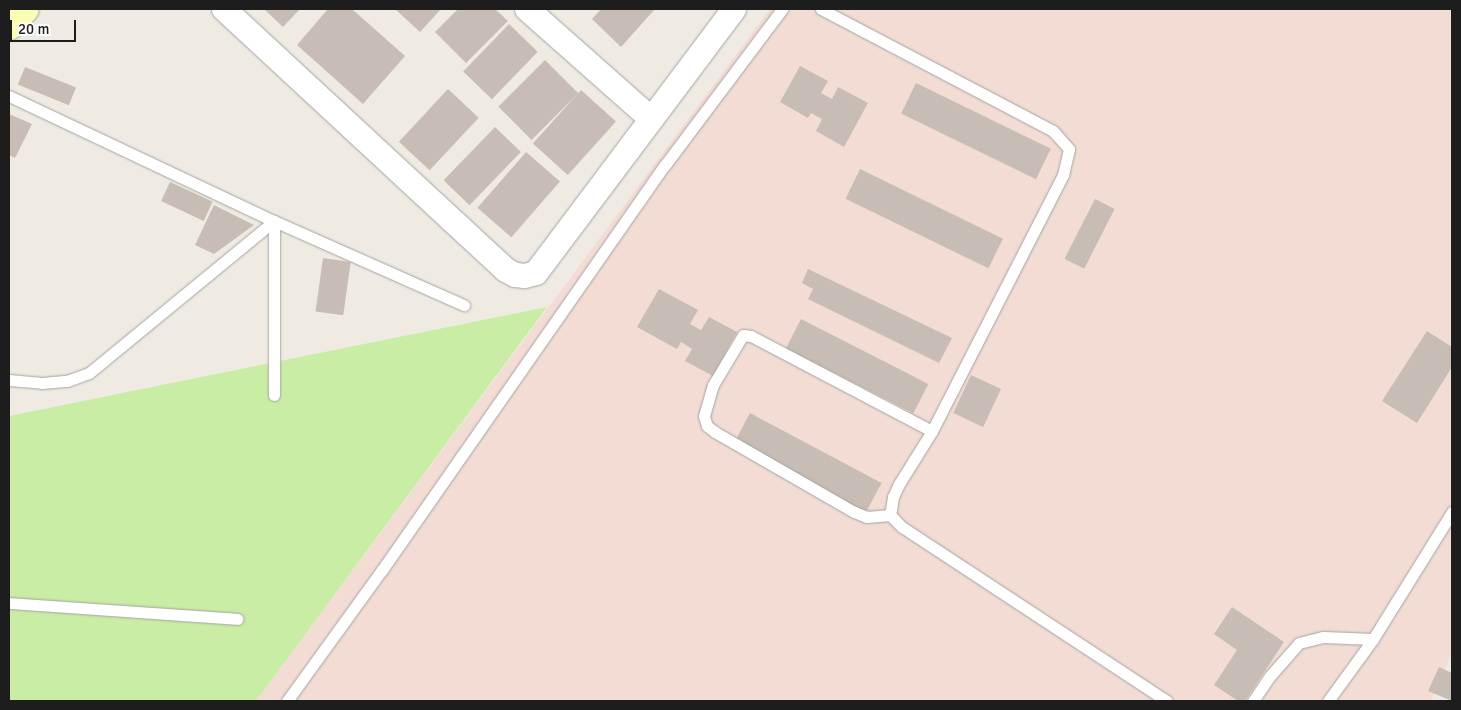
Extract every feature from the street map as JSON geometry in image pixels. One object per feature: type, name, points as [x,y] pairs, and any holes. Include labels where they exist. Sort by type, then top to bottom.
[{"type":"street","points":[[9,26],[25,9]]},
{"type":"street","points":[[224,9],[515,275],[525,276],[536,273],[650,118],[734,9]]},
{"type":"street","points":[[527,9],[650,118]]},
{"type":"lane","points":[[287,701],[382,570],[665,165],[782,9]]},
{"type":"lane","points":[[821,9],[1053,131],[1069,149],[1063,175],[932,431],[899,484],[893,498],[890,514]]},
{"type":"lane","points":[[9,96],[274,222],[464,305]]},
{"type":"lane","points":[[9,380],[42,383],[67,381],[88,373],[274,222]]},
{"type":"lane","points":[[274,222],[274,395]]},
{"type":"lane","points":[[890,514],[867,517],[854,512],[715,432],[707,426],[704,416],[708,395],[713,385],[743,336],[751,336],[932,431]]},
{"type":"lane","points":[[1328,701],[1373,639],[1452,512]]},
{"type":"lane","points":[[890,514],[902,527],[1167,701]]},
{"type":"lane","points":[[9,603],[237,619]]},
{"type":"lane","points":[[1253,701],[1270,676],[1298,644],[1323,637],[1373,639]]},
{"type":"shaded area","points":[[770,9],[1452,9],[1452,653],[1431,701],[256,701]]},
{"type":"green space","points":[[547,307],[256,701],[9,701],[9,416]]},
{"type":"building","points":[[264,9],[300,9],[283,27]]},
{"type":"building","points":[[328,9],[352,9],[405,56],[363,104],[297,45]]},
{"type":"building","points":[[395,9],[441,9],[420,32]]},
{"type":"building","points":[[458,9],[495,9],[508,21],[466,63],[435,32]]},
{"type":"building","points":[[601,9],[655,9],[621,47],[592,19]]},
{"type":"building","points":[[509,24],[538,52],[492,99],[463,71]]},
{"type":"building","points":[[545,60],[578,93],[532,140],[498,107]]},
{"type":"building","points":[[800,66],[828,81],[821,93],[832,99],[838,87],[868,103],[844,147],[816,131],[822,119],[811,113],[808,118],[780,102]]},
{"type":"building","points":[[25,67],[76,88],[69,105],[18,85]]},
{"type":"building","points":[[916,83],[1051,149],[1036,179],[901,114]]},
{"type":"building","points":[[448,89],[479,118],[430,170],[399,142]]},
{"type":"building","points":[[581,90],[616,121],[568,175],[533,144]]},
{"type":"building","points":[[9,114],[32,124],[15,158],[9,155]]},
{"type":"building","points":[[495,127],[521,152],[469,205],[444,180]]},
{"type":"building","points":[[526,152],[560,182],[511,237],[477,208]]},
{"type":"building","points":[[860,169],[1003,239],[988,268],[846,199]]},
{"type":"building","points":[[170,182],[213,202],[204,221],[161,201]]},
{"type":"building","points":[[1095,199],[1115,209],[1084,269],[1065,259]]},
{"type":"building","points":[[214,205],[254,225],[214,254],[195,245]]},
{"type":"building","points":[[323,258],[351,262],[343,315],[315,311]]},
{"type":"building","points":[[808,269],[952,338],[939,363],[808,299],[813,289],[802,283]]},
{"type":"building","points":[[659,289],[698,310],[690,324],[701,330],[709,317],[737,332],[713,376],[685,361],[692,349],[681,342],[677,349],[637,327]]},
{"type":"building","points":[[801,319],[928,384],[913,413],[786,348]]},
{"type":"building","points":[[1427,331],[1452,347],[1452,367],[1417,423],[1382,401]]},
{"type":"building","points":[[971,375],[1001,389],[983,427],[953,413]]},
{"type":"building","points":[[750,413],[882,483],[866,512],[735,442]]},
{"type":"building","points":[[1232,607],[1284,642],[1245,701],[1238,701],[1214,685],[1237,650],[1214,634]]},
{"type":"building","points":[[1439,667],[1452,673],[1452,701],[1428,691]]}]
